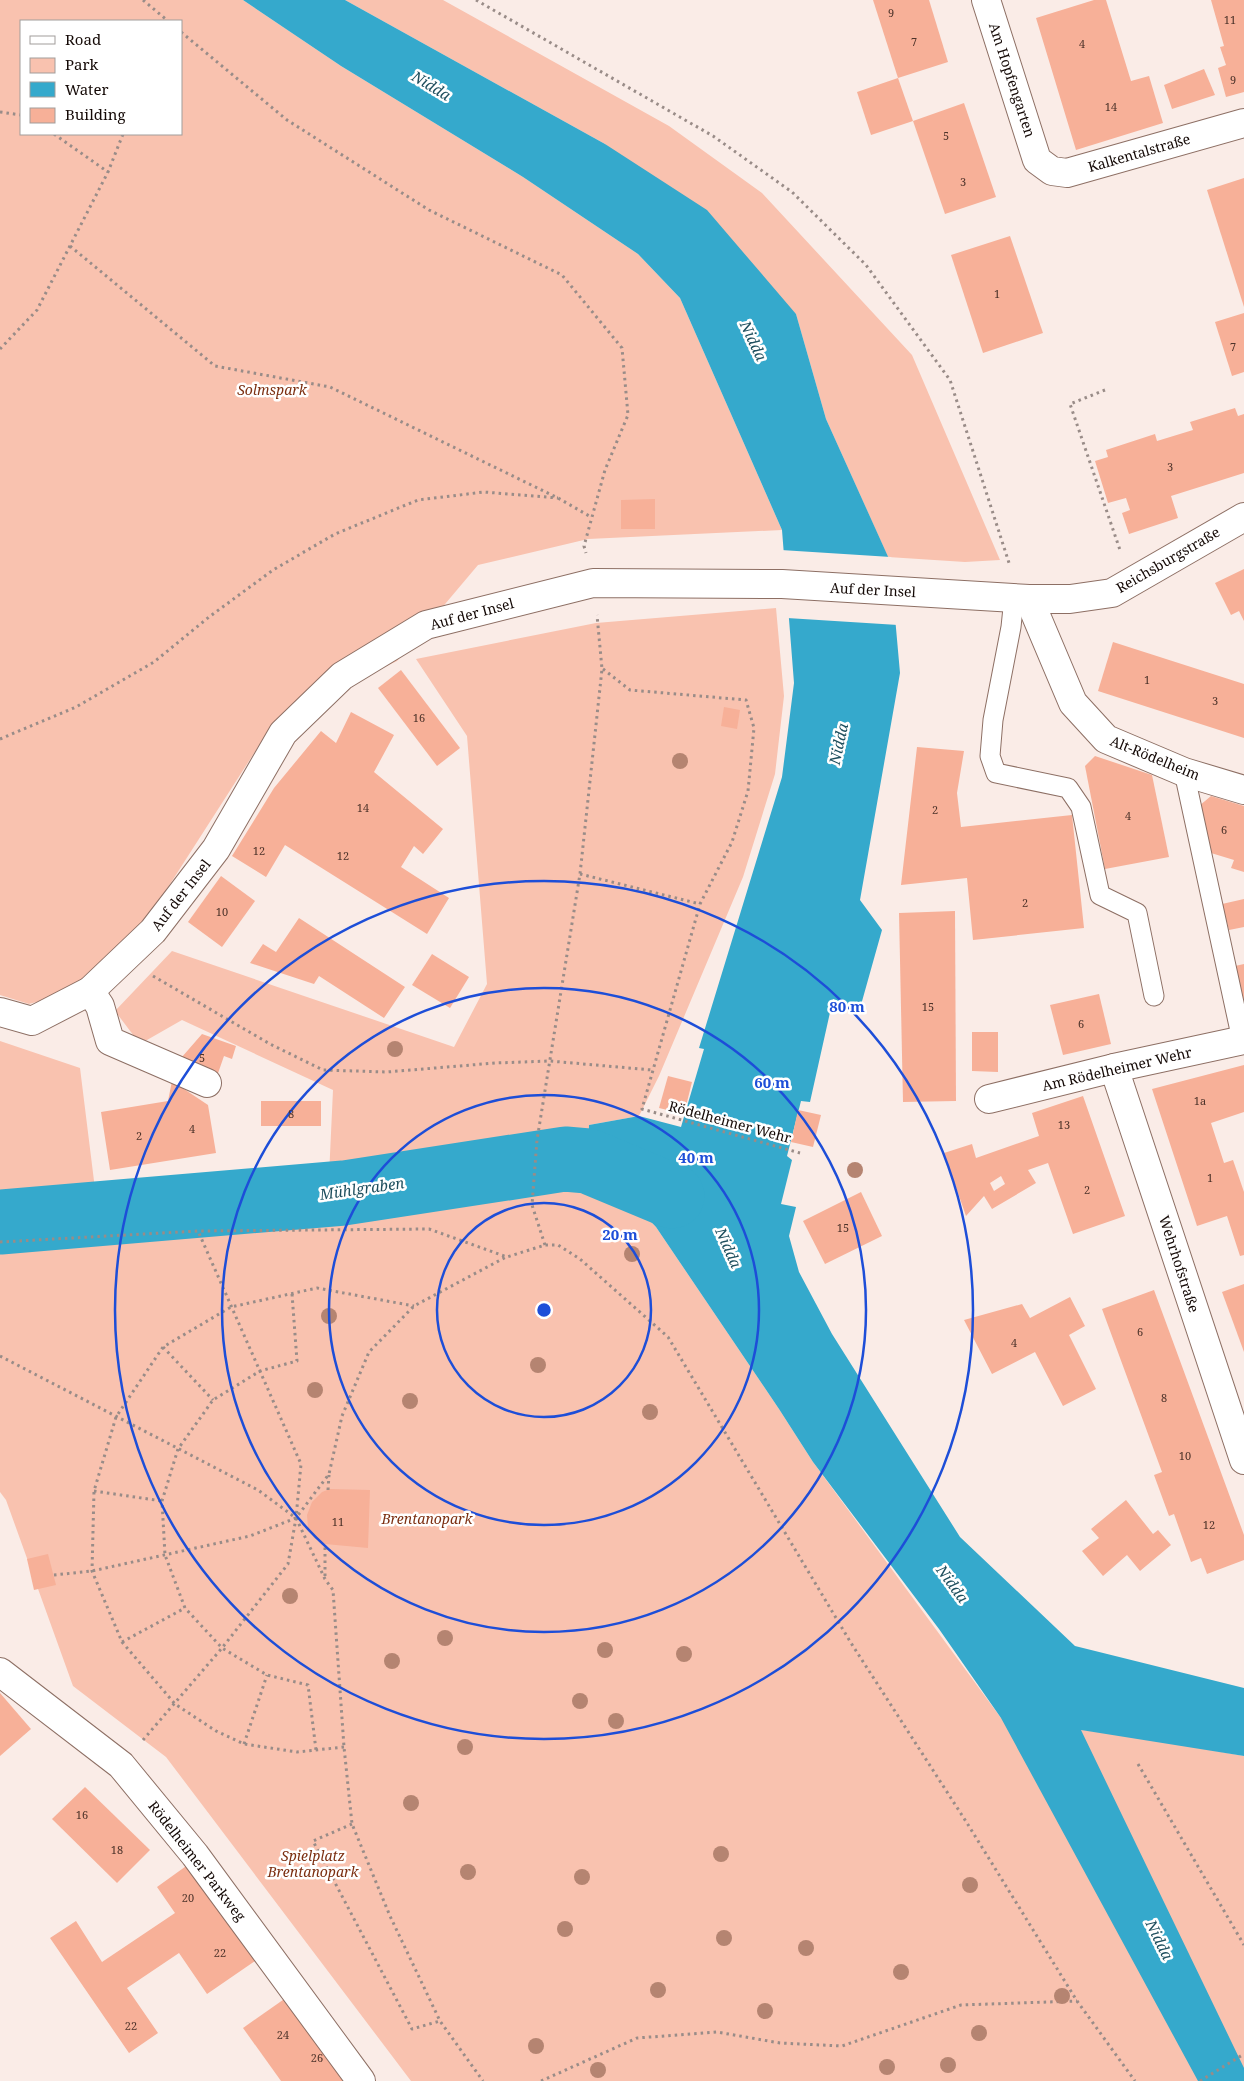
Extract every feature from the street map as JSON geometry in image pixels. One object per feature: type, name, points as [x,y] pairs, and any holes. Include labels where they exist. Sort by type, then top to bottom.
[{"type":"street","name":"Am Hopfengarten","points":[[986,0],[1037,160]]},
{"type":"street","name":"Kalkentalstraße","points":[[1037,160],[1052,171],[1067,173],[1244,123]]},
{"type":"street","name":"Reichsburgstraße","points":[[1022,598],[1070,599],[1112,592],[1244,517]]},
{"type":"street","name":"Auf der Insel","points":[[0,1012],[32,1022],[90,991],[153,931],[216,849],[282,734],[342,676],[426,625],[593,583],[782,584],[1022,598]]},
{"type":"street","name":"Alt-Rödelheim","points":[[1022,598],[1073,703],[1106,738],[1184,772],[1244,790]]},
{"type":"street","points":[[90,991],[100,1006],[110,1041],[207,1083]]},
{"type":"street","name":"Am Rödelheimer Wehr","points":[[990,1099],[1114,1068],[1243,1040]]},
{"type":"street","name":"Wehrhofstraße","points":[[1114,1068],[1239,1425],[1244,1460]]},
{"type":"street","name":"Rödelheimer Parkweg","points":[[0,1672],[121,1764],[195,1855],[361,2081]]},
{"type":"lane","points":[[1022,598],[1011,628],[994,720],[990,756],[996,773],[1068,788],[1081,807],[1100,895],[1137,913],[1154,996]]},
{"type":"lane","points":[[1184,772],[1243,1040]]},
{"type":"path","points":[[143,0],[167,20]]},
{"type":"path","points":[[476,0],[713,136],[792,192],[866,265],[950,380],[1022,598]]},
{"type":"path","points":[[182,33],[295,125],[429,210],[562,275],[622,348],[628,415],[605,470],[584,546],[593,583],[602,669],[580,874],[537,1140],[532,1205],[545,1245]]},
{"type":"path","points":[[0,112],[20,114]]},
{"type":"path","points":[[55,135],[108,172]]},
{"type":"path","points":[[0,349],[37,310],[108,172],[123,135]]},
{"type":"path","points":[[70,246],[215,366],[330,387],[558,498],[591,517]]},
{"type":"path","points":[[1105,390],[1070,404],[1132,581]]},
{"type":"path","points":[[0,739],[76,707],[154,662],[209,617],[274,570],[335,534],[418,500],[484,492],[558,498]]},
{"type":"path","points":[[152,976],[270,1044],[323,1070],[387,1072],[495,1062],[550,1061],[652,1070],[700,904],[732,842],[748,791],[754,728],[746,700],[630,690],[602,669]]},
{"type":"path","points":[[580,874],[700,904]]},
{"type":"path","name":"Rödelheimer Wehr","points":[[652,1070],[642,1110],[800,1152]]},
{"type":"path","points":[[0,1242],[198,1231],[429,1229],[507,1257]]},
{"type":"path","points":[[121,1764],[222,1648],[288,1564],[296,1518],[301,1464],[198,1231]]},
{"type":"path","points":[[328,1490],[329,1474],[342,1416],[369,1352],[414,1306],[507,1257],[545,1245],[558,1244],[580,1259],[668,1337],[851,1643],[967,1823],[1077,2001],[1135,2081]]},
{"type":"path","points":[[344,1747],[297,1752],[244,1744],[216,1730],[175,1704],[122,1642],[92,1571],[94,1492],[116,1418],[163,1346],[231,1307],[317,1288],[414,1306]]},
{"type":"path","points":[[292,1294],[297,1361],[260,1371],[213,1400],[178,1449],[162,1501],[165,1555],[185,1608],[222,1648],[267,1675],[308,1685],[316,1750]]},
{"type":"path","points":[[163,1346],[213,1400]]},
{"type":"path","points":[[0,1356],[116,1418],[258,1490],[296,1518],[325,1579],[333,1590],[344,1747],[352,1824],[390,1916],[440,2021],[483,2081]]},
{"type":"path","points":[[54,1575],[92,1571],[250,1536],[296,1518],[329,1474]]},
{"type":"path","points":[[94,1492],[162,1501]]},
{"type":"path","points":[[325,1544],[325,1579]]},
{"type":"path","points":[[122,1642],[185,1608]]},
{"type":"path","points":[[244,1744],[267,1675]]},
{"type":"path","points":[[1138,1764],[1244,1945]]},
{"type":"path","points":[[352,1824],[313,1840],[412,2029],[440,2021]]},
{"type":"path","points":[[541,2081],[637,2038],[717,2032],[780,2043],[842,2046],[961,2005],[1077,2001]]},
{"type":"path","points":[[1200,2081],[1244,2054]]},
{"type":"green space","name":"Solmspark","points":[[0,0],[243,0],[341,66],[523,177],[638,254],[680,298],[782,530],[588,539],[478,565],[397,661],[274,722],[145,923],[73,992],[29,1004],[0,995]]},
{"type":"green space","points":[[345,0],[443,0],[669,126],[762,193],[912,355],[1000,560],[965,562],[888,557],[826,419],[796,314],[605,144]]},
{"type":"green space","name":"Brentanopark","points":[[776,608],[784,696],[775,774],[743,877],[659,1076],[639,1116],[589,1125],[592,1183],[627,1197],[656,1227],[813,1462],[1001,1718],[1154,1740],[1244,1756],[1244,2081],[411,2081],[166,1757],[73,1686],[6,1500],[0,1492],[0,1041],[80,1068],[96,1197],[329,1176],[333,1090],[182,1020],[140,1044],[115,1011],[172,951],[454,1047],[487,984],[467,736],[416,659],[596,623]]},
{"type":"water","name":"Nidda","points":[[243,0],[345,0],[605,144],[707,210],[796,314],[826,419],[890,561],[900,673],[860,900],[882,930],[859,1012],[833,999],[810,1102],[801,1101],[787,1156],[792,1160],[781,1204],[796,1207],[789,1236],[799,1272],[832,1334],[960,1537],[1075,1646],[1244,1688],[1244,1756],[1081,1730],[1244,2068],[1244,2081],[1198,2081],[1001,1718],[939,1629],[813,1462],[656,1227],[627,1197],[592,1183],[588,1161],[589,1125],[639,1116],[681,1127],[704,1049],[699,1048],[782,777],[794,683],[782,530],[680,298],[638,254],[523,177],[341,66]]},
{"type":"pier","points":[[781,550],[891,557],[893,561],[898,625],[787,618]]},
{"type":"building","points":[[873,0],[929,0],[948,62],[898,78]]},
{"type":"building","points":[[1094,0],[1106,0],[1131,81],[1149,76],[1163,123],[1076,150],[1036,18]]},
{"type":"building","points":[[1211,0],[1244,0],[1244,92],[1226,97],[1218,68],[1226,65],[1220,47],[1224,46]]},
{"type":"building","points":[[1204,69],[1215,95],[1172,109],[1164,85]]},
{"type":"building","points":[[898,78],[913,121],[871,135],[857,92]]},
{"type":"building","points":[[964,103],[996,197],[945,214],[913,121]]},
{"type":"building","points":[[1244,178],[1244,307],[1207,190]]},
{"type":"building","points":[[1010,236],[1043,333],[983,353],[951,255]]},
{"type":"building","points":[[1244,313],[1244,372],[1232,376],[1215,322]]},
{"type":"building","points":[[1235,408],[1238,416],[1244,414],[1244,473],[1171,496],[1178,518],[1129,534],[1122,513],[1130,510],[1126,498],[1108,503],[1095,461],[1108,457],[1106,450],[1155,434],[1157,441],[1193,430],[1190,422]]},
{"type":"building","points":[[655,499],[655,529],[621,529],[621,500]]},
{"type":"building","points":[[1244,569],[1244,621],[1239,611],[1231,615],[1215,583]]},
{"type":"building","points":[[1113,642],[1244,684],[1244,738],[1098,691]]},
{"type":"building","points":[[401,670],[460,748],[437,766],[378,688]]},
{"type":"building","points":[[724,707],[740,710],[737,729],[721,726]]},
{"type":"building","points":[[351,712],[394,735],[374,772],[443,829],[423,854],[414,846],[401,867],[449,898],[427,934],[285,845],[266,877],[232,856],[274,788],[321,731],[336,743]]},
{"type":"building","points":[[917,747],[964,751],[957,793],[961,827],[1072,815],[1084,928],[973,940],[967,878],[901,885]]},
{"type":"building","points":[[1095,756],[1152,775],[1169,857],[1105,869],[1085,766]]},
{"type":"building","points":[[1211,796],[1244,806],[1244,872],[1231,868],[1234,860],[1211,853],[1199,806]]},
{"type":"building","points":[[221,876],[255,901],[222,947],[188,922]]},
{"type":"building","points":[[1244,899],[1244,927],[1229,930],[1222,904]]},
{"type":"building","points":[[955,911],[956,1101],[903,1102],[899,913]]},
{"type":"building","points":[[299,918],[405,987],[384,1018],[319,976],[314,984],[250,963],[263,944],[276,952]]},
{"type":"building","points":[[432,954],[469,977],[450,1008],[412,985]]},
{"type":"building","points":[[1244,964],[1244,1003],[1243,1003],[1235,966]]},
{"type":"building","points":[[1099,994],[1111,1044],[1063,1055],[1050,1005]]},
{"type":"building","points":[[972,1032],[998,1032],[998,1072],[972,1071]]},
{"type":"building","points":[[202,1034],[236,1046],[232,1059],[224,1056],[216,1079],[175,1065]]},
{"type":"building","points":[[1244,1065],[1244,1112],[1211,1123],[1224,1163],[1233,1160],[1244,1192],[1244,1255],[1240,1256],[1227,1216],[1197,1226],[1152,1089]]},
{"type":"building","points":[[668,1076],[692,1082],[684,1114],[659,1108]]},
{"type":"building","points":[[172,1081],[208,1105],[216,1153],[110,1170],[101,1112],[168,1101]]},
{"type":"building","points":[[1083,1096],[1125,1216],[1073,1234],[1048,1163],[1028,1170],[1036,1183],[992,1209],[984,1196],[966,1216],[944,1153],[972,1144],[976,1158],[1039,1136],[1032,1113]],"holes":[[[1001,1176],[1005,1184],[994,1191],[990,1183]]]},
{"type":"building","points":[[261,1101],[321,1101],[321,1126],[261,1126]]},
{"type":"building","points":[[798,1110],[821,1115],[813,1147],[791,1142]]},
{"type":"building","points":[[861,1192],[882,1236],[825,1264],[803,1221]]},
{"type":"building","points":[[1244,1284],[1244,1352],[1222,1292]]},
{"type":"building","points":[[1154,1290],[1244,1535],[1244,1560],[1207,1574],[1201,1558],[1191,1562],[1174,1514],[1169,1516],[1154,1475],[1162,1472],[1102,1309]]},
{"type":"building","points":[[1070,1297],[1085,1326],[1069,1335],[1096,1389],[1063,1406],[1035,1352],[992,1374],[964,1320],[1022,1304],[1030,1318]]},
{"type":"building","points":[[330,1489],[370,1490],[368,1548],[325,1544],[314,1538],[308,1528],[307,1515],[312,1502],[322,1492]]},
{"type":"building","points":[[1126,1500],[1153,1534],[1158,1530],[1171,1545],[1140,1571],[1127,1555],[1103,1576],[1082,1551],[1099,1538],[1091,1529]]},
{"type":"building","points":[[48,1554],[56,1585],[34,1590],[27,1559]]},
{"type":"building","points":[[0,1693],[31,1729],[0,1756]]},
{"type":"building","points":[[85,1787],[150,1850],[117,1883],[52,1819]]},
{"type":"building","points":[[189,1864],[255,1961],[207,1994],[179,1953],[127,1988],[158,2033],[129,2053],[50,1938],[76,1921],[102,1962],[175,1913],[157,1887]]},
{"type":"building","points":[[290,1995],[350,2081],[281,2081],[243,2028]]},
{"type":"waterway","name":"Mühlgraben","points":[[0,1222],[344,1193],[565,1159],[588,1161],[672,1196]]},
{"type":"park label","name":"Spielplatz Brentanopark","points":[[313,1864]]}]
